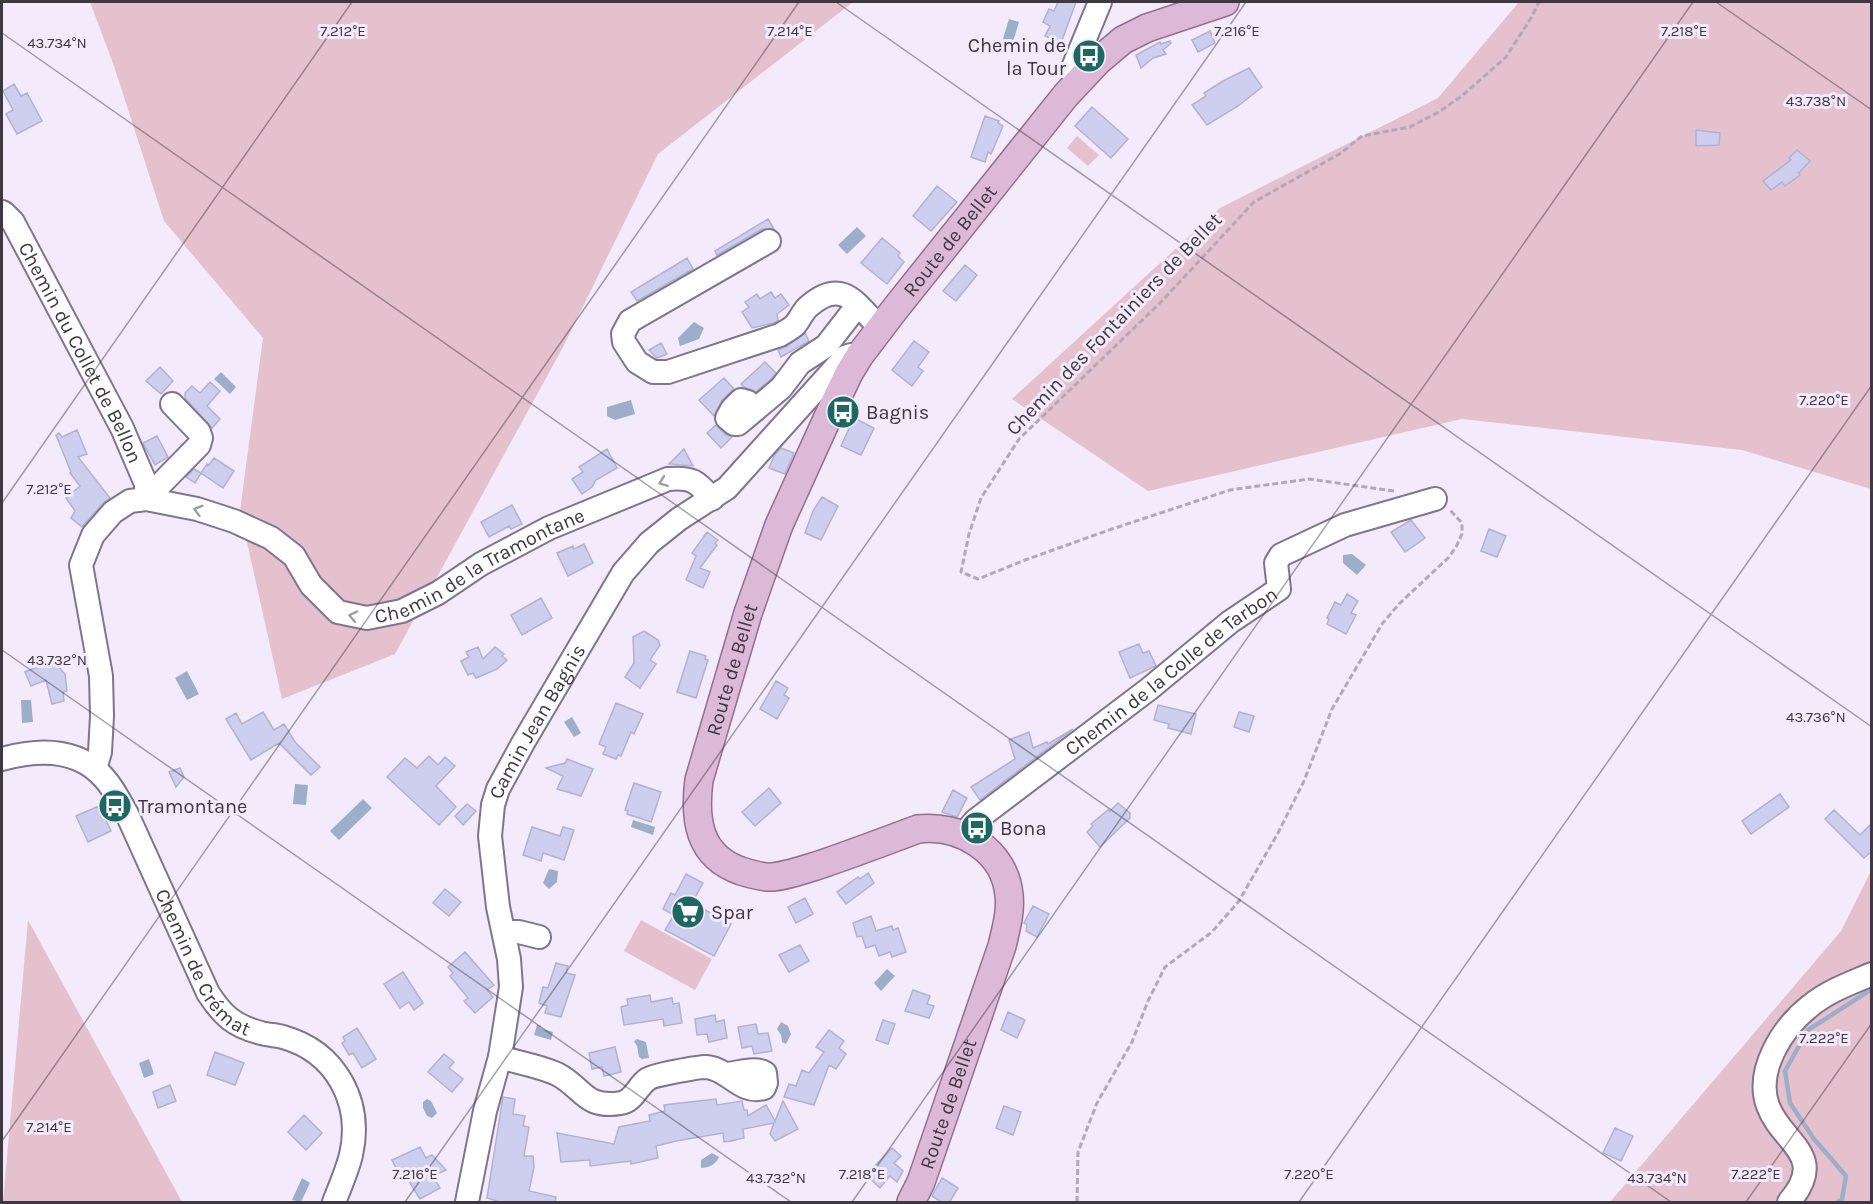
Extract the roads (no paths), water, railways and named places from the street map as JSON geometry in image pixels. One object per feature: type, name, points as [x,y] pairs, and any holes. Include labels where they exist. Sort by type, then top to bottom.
[{"type":"main road","name":"Route de Bellet","points":[[911,1203],[921,1182],[995,967],[1009,918],[1010,898],[1005,875],[993,857],[973,839],[964,834],[936,828],[918,829],[795,873],[770,877],[752,874],[727,865],[709,847],[699,827],[696,804],[699,780],[759,580],[779,525],[828,417],[860,355],[1078,81],[1111,49],[1147,28],[1225,2]]},
{"type":"street","points":[[1078,81],[1072,74],[1072,70],[1100,2]]},
{"type":"street","name":"Chemin du Collet de Bellon","points":[[2,212],[13,222],[122,428],[146,484],[146,498]]},
{"type":"street","points":[[770,242],[630,321],[623,334],[624,342],[637,362],[653,372],[668,372],[780,335],[794,326],[807,307],[825,295],[837,292],[847,295],[880,328]]},
{"type":"street","points":[[755,410],[781,388],[801,363],[826,346],[858,306]]},
{"type":"street","name":"Camin Jean Bagnis","points":[[467,1203],[485,1111],[500,1058],[511,987],[510,959],[498,908],[490,836],[493,805],[498,789],[623,573],[650,543],[680,519],[727,488],[845,357],[860,355]]},
{"type":"street","points":[[95,769],[100,752],[101,676],[81,565],[93,535],[114,512],[130,501],[146,498],[199,445],[201,438],[199,432],[172,404]]},
{"type":"street","name":"Chemin de la Tramontane","points":[[146,498],[197,508],[234,521],[271,538],[294,556],[311,585],[338,612],[367,618],[402,611],[438,593],[481,564],[549,528],[668,478],[687,477],[700,485],[712,499]]},
{"type":"street","name":"Chemin de la Colle de Tarbon","points":[[964,834],[976,820],[1149,689],[1230,622],[1279,589],[1276,562],[1281,555],[1345,525],[1435,499]]},
{"type":"street","name":"Chemin de Crémat","points":[[2,759],[18,754],[47,751],[69,756],[95,769],[113,790],[127,814],[208,993],[219,1010],[241,1026],[283,1037],[309,1047],[329,1062],[343,1084],[353,1120],[351,1156],[334,1203]]},
{"type":"street","points":[[504,932],[519,932],[539,937]]},
{"type":"street","points":[[1789,1203],[1801,1185],[1804,1170],[1802,1156],[1768,1107],[1764,1086],[1767,1067],[1790,1026],[1810,1006],[1844,986],[1872,974]]},
{"type":"street","points":[[500,1058],[554,1073],[596,1103],[623,1103],[629,1100],[646,1079],[653,1076],[703,1067],[725,1074]]},
{"type":"water","points":[[1009,19],[1019,22],[1012,45],[1002,42]]},
{"type":"water","points":[[857,227],[866,236],[847,254],[838,245]]},
{"type":"water","points":[[694,322],[704,328],[699,339],[680,346],[678,338]]},
{"type":"water","points":[[221,372],[236,387],[230,394],[214,379]]},
{"type":"water","points":[[631,400],[635,414],[615,420],[607,416],[607,407]]},
{"type":"water","points":[[1352,554],[1366,565],[1357,575],[1343,563],[1343,555]]},
{"type":"water","points":[[187,671],[199,694],[187,700],[175,678]]},
{"type":"water","points":[[21,700],[31,700],[33,722],[22,723]]},
{"type":"water","points":[[572,717],[581,733],[574,737],[564,722]]},
{"type":"water","points":[[295,784],[308,785],[306,805],[293,804]]},
{"type":"water","points":[[363,799],[372,808],[339,840],[330,831]]},
{"type":"water","points":[[633,820],[655,827],[653,835],[631,827]]},
{"type":"water","points":[[549,869],[558,871],[557,882],[549,889],[543,883]]},
{"type":"water","points":[[887,969],[895,976],[881,991],[874,983]]},
{"type":"water","points":[[781,1022],[788,1026],[791,1034],[786,1044],[782,1042],[777,1029]]},
{"type":"water","points":[[537,1025],[553,1032],[551,1040],[534,1035]]},
{"type":"water","points":[[637,1039],[646,1042],[649,1058],[639,1057],[634,1041]]},
{"type":"water","points":[[149,1059],[154,1074],[144,1078],[139,1063]]},
{"type":"water","points":[[427,1099],[431,1101],[437,1113],[432,1118],[427,1116],[423,1108],[423,1102]]},
{"type":"water","points":[[712,1153],[719,1157],[718,1159],[712,1165],[701,1168],[701,1160]]},
{"type":"water","points":[[302,1178],[310,1183],[301,1202],[292,1200]]},
{"type":"waterway","points":[[1838,1202],[1842,1199],[1846,1176],[1814,1139],[1790,1103],[1785,1071],[1808,1030],[1872,989]]},
{"type":"place","name":"Chemin de la Tour","points":[[1089,56]]},
{"type":"place","name":"Bagnis","points":[[843,412]]},
{"type":"place","name":"Tramontane","points":[[115,806]]},
{"type":"place","name":"Bona","points":[[977,828]]},
{"type":"place","name":"Spar","points":[[688,912]]}]
